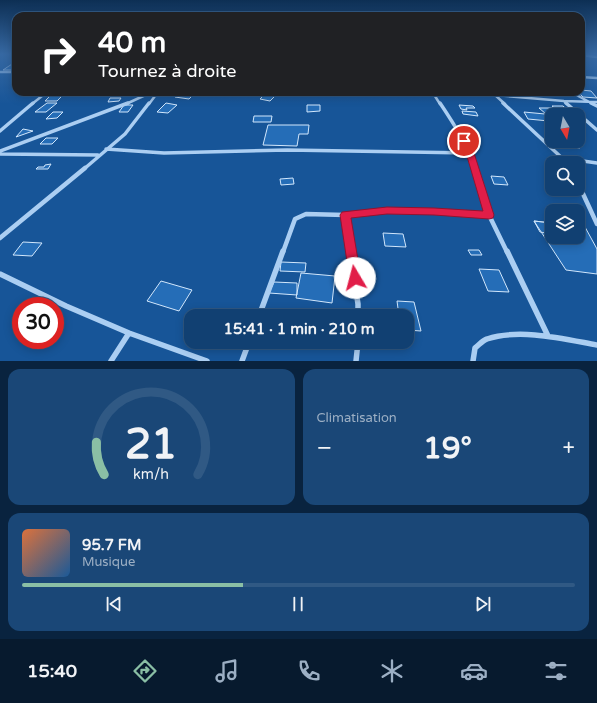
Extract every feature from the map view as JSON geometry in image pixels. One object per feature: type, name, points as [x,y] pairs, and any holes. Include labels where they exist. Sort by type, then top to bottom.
[{"type":"street","points":[[0,72],[12,72]]},
{"type":"street","points":[[585,77],[597,78]]},
{"type":"street","points":[[0,131],[42,96]]},
{"type":"street","points":[[0,153],[143,96]]},
{"type":"street","points":[[0,238],[125,134],[155,96]]},
{"type":"street","points":[[435,96],[458,130],[470,153],[489,215],[548,336]]},
{"type":"street","points":[[497,96],[560,156]]},
{"type":"street","points":[[520,96],[564,101],[597,102]]},
{"type":"street","points":[[579,96],[597,106]]},
{"type":"street","points":[[564,101],[597,130]]},
{"type":"street","points":[[106,149],[143,153],[296,150],[470,153]]},
{"type":"street","points":[[0,153],[98,155]]},
{"type":"street","points":[[585,161],[597,163]]},
{"type":"street","points":[[584,196],[597,224]]},
{"type":"street","points":[[262,309],[295,219],[306,214],[345,215],[387,210],[434,211],[489,215]]},
{"type":"street","points":[[345,215],[358,309]]},
{"type":"street","points":[[0,274],[66,306],[129,333],[207,361]]},
{"type":"street","points":[[111,361],[129,333]]},
{"type":"street","points":[[473,361],[475,348],[486,339],[514,335],[548,336],[597,345]]},
{"type":"street","points":[[242,361],[246,349]]},
{"type":"street","points":[[356,361],[357,349]]},
{"type":"building","points":[[585,90],[591,91],[597,98],[582,96],[585,96]]},
{"type":"building","points":[[50,96],[62,96],[57,101],[45,101]]},
{"type":"building","points":[[176,96],[192,96],[189,99],[175,97]]},
{"type":"building","points":[[263,96],[275,96],[270,101],[260,99]]},
{"type":"building","points":[[110,98],[121,98],[119,101],[108,102]]},
{"type":"building","points":[[47,103],[57,103],[46,112],[35,112]]},
{"type":"building","points":[[166,103],[177,105],[168,113],[157,112]]},
{"type":"building","points":[[124,105],[133,105],[128,112],[119,112]]},
{"type":"building","points":[[307,105],[320,105],[320,111],[307,112]]},
{"type":"building","points":[[459,105],[473,106],[475,108],[466,108],[467,110],[461,109]]},
{"type":"building","points":[[552,106],[563,106],[565,108],[554,108]]},
{"type":"building","points":[[539,108],[545,108],[545,113]]},
{"type":"building","points":[[462,111],[476,112],[478,116],[463,114]]},
{"type":"building","points":[[53,112],[63,112],[57,118],[46,119]]},
{"type":"building","points":[[524,112],[545,114],[545,121],[528,119]]},
{"type":"building","points":[[254,116],[272,116],[271,122],[253,122]]},
{"type":"building","points":[[268,125],[309,125],[308,134],[299,134],[297,146],[263,145]]},
{"type":"building","points":[[23,129],[33,131],[16,137]]},
{"type":"building","points":[[46,138],[58,138],[52,144],[40,144]]},
{"type":"building","points":[[51,164],[48,169],[36,169],[38,167],[44,167],[45,165]]},
{"type":"building","points":[[491,176],[504,177],[508,185],[494,184]]},
{"type":"building","points":[[293,178],[294,184],[281,185],[280,179]]},
{"type":"building","points":[[534,221],[545,222],[545,233],[540,232]]},
{"type":"building","points":[[534,221],[545,222],[545,238]]},
{"type":"building","points":[[585,227],[597,249],[597,274],[566,270],[549,244],[585,244]]},
{"type":"building","points":[[383,233],[403,234],[406,247],[385,246]]},
{"type":"building","points":[[23,242],[42,243],[32,256],[13,255]]},
{"type":"building","points":[[468,250],[479,250],[482,255],[471,255]]},
{"type":"building","points":[[281,262],[306,263],[305,272],[280,271]]},
{"type":"building","points":[[479,269],[499,270],[509,292],[488,291]]},
{"type":"building","points":[[301,273],[335,276],[332,303],[296,298]]},
{"type":"building","points":[[161,281],[192,290],[179,311],[147,301]]},
{"type":"building","points":[[274,282],[297,283],[297,295],[269,293]]},
{"type":"building","points":[[397,301],[414,302],[421,331],[414,330],[414,309],[398,309]]},
{"type":"route","points":[[355,278],[345,215],[387,210],[434,211],[489,215],[470,153],[464,141]]}]
